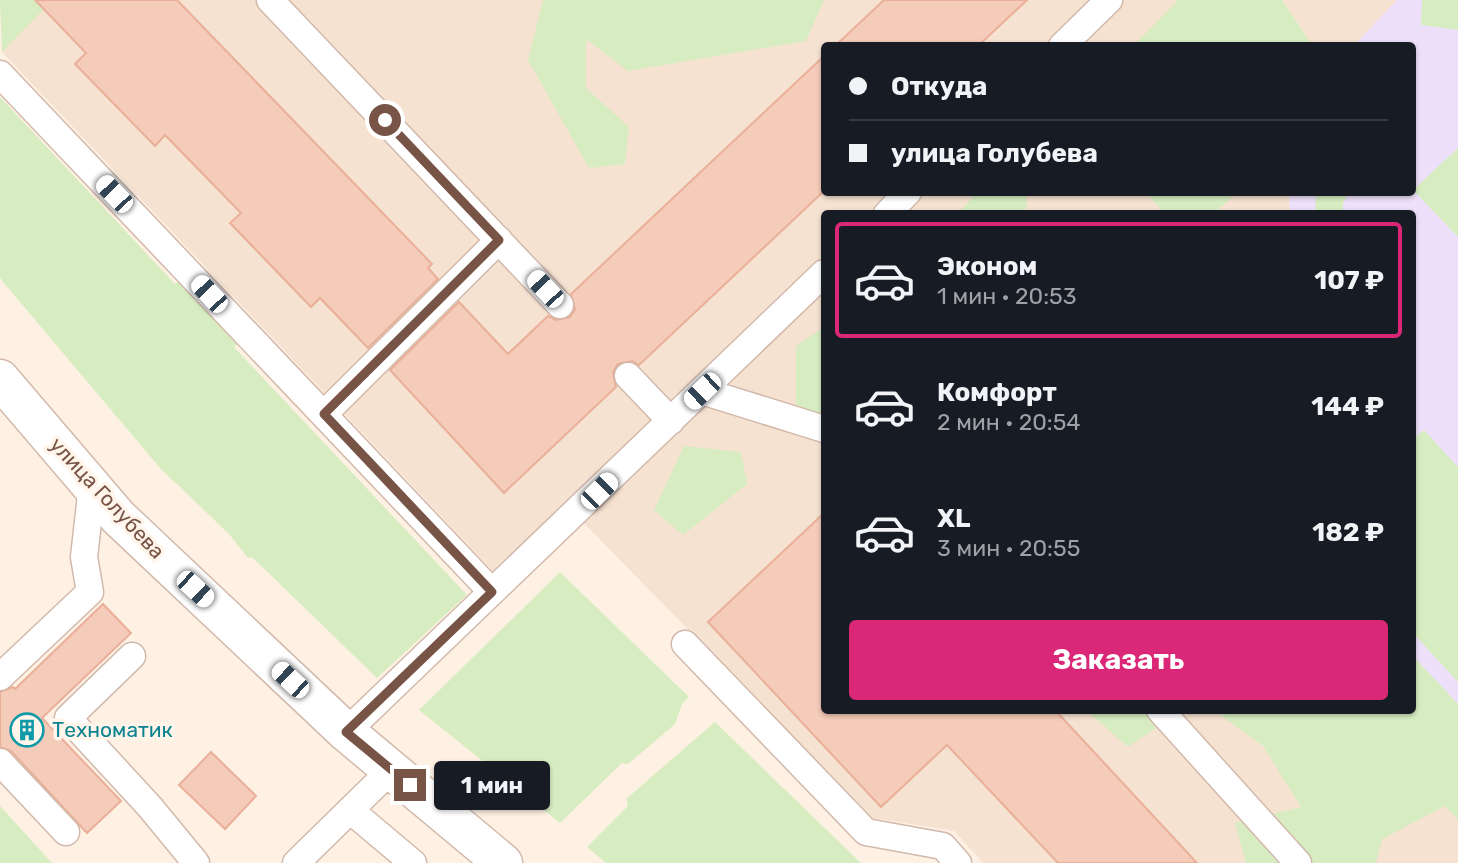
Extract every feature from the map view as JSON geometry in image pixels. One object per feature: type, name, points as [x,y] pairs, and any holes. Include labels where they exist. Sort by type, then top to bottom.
[{"type":"street","name":"улица Голубева","points":[[0,379],[118,517],[346,732],[503,863]]},
{"type":"lane","points":[[270,0],[560,305]]},
{"type":"lane","points":[[1066,42],[1109,0]]},
{"type":"lane","points":[[0,74],[492,592]]},
{"type":"lane","points":[[891,210],[904,196]]},
{"type":"lane","points":[[324,414],[499,240]]},
{"type":"lane","points":[[346,732],[821,276]]},
{"type":"lane","points":[[628,376],[671,421]]},
{"type":"lane","points":[[702,391],[821,428]]},
{"type":"lane","points":[[0,677],[90,592],[84,557],[92,486]]},
{"type":"lane","points":[[685,644],[866,832],[943,846],[958,863]]},
{"type":"lane","points":[[132,656],[68,718],[150,807],[196,863]]},
{"type":"lane","points":[[1164,714],[1298,863]]},
{"type":"lane","points":[[0,762],[66,832]]},
{"type":"lane","points":[[296,863],[391,769]]},
{"type":"lane","points":[[350,810],[413,863]]},
{"type":"shaded area","points":[[53,0],[1458,0],[1458,863],[983,863],[954,831],[873,818],[565,504],[493,571],[2,52]]},
{"type":"shaded area","points":[[1397,0],[1458,0],[1458,770],[1415,714],[1416,210],[1290,210],[1289,196],[1416,196],[1416,42],[1357,42]]},
{"type":"green space","points":[[0,0],[53,0],[2,52]]},
{"type":"green space","points":[[543,0],[824,0],[806,41],[628,71],[586,39],[586,88],[629,127],[625,164],[589,168],[528,60]]},
{"type":"green space","points":[[1178,0],[1282,0],[1310,42],[1137,42]]},
{"type":"green space","points":[[1422,0],[1458,0],[1458,30],[1421,25]]},
{"type":"green space","points":[[0,97],[175,284],[178,282],[238,344],[234,347],[467,595],[377,678],[252,557],[248,558],[229,534],[160,468],[3,282],[0,277]]},
{"type":"green space","points":[[1458,148],[1458,237],[1416,193],[1416,187]]},
{"type":"green space","points":[[973,196],[1026,196],[1027,207],[1024,210],[962,210]]},
{"type":"green space","points":[[1149,196],[1234,196],[1217,210],[1161,210]]},
{"type":"green space","points":[[1316,196],[1347,196],[1343,210],[1315,210]]},
{"type":"green space","points":[[821,329],[821,416],[796,410],[796,346]]},
{"type":"green space","points":[[1424,430],[1458,467],[1458,682],[1416,636],[1416,437]]},
{"type":"green space","points":[[684,446],[741,452],[747,484],[683,535],[654,510]]},
{"type":"green space","points":[[560,572],[689,697],[682,704],[675,724],[628,764],[622,763],[560,823],[419,710]]},
{"type":"green space","points":[[1416,659],[1458,704],[1458,820],[1445,806],[1382,839],[1376,863],[1246,863],[1235,823],[1301,807],[1263,746],[1219,714],[1416,714]]},
{"type":"green space","points":[[1090,714],[1177,714],[1128,747]]},
{"type":"green space","points":[[715,722],[861,863],[606,863],[587,847],[628,806],[626,799]]},
{"type":"green space","points":[[0,806],[52,863],[0,863]]},
{"type":"building","points":[[35,0],[177,0],[432,264],[428,268],[438,279],[368,348],[320,298],[311,307],[230,223],[241,213],[165,135],[155,146],[75,64],[86,53]]},
{"type":"building","points":[[884,0],[1027,0],[982,42],[839,42]]},
{"type":"building","points":[[821,59],[821,194],[639,365],[632,361],[618,364],[613,372],[616,387],[504,493],[390,370],[459,302],[508,354],[548,316],[556,320],[570,317],[575,309],[571,294]]},
{"type":"building","points":[[821,516],[821,714],[1059,714],[1197,863],[1058,863],[947,745],[881,807],[708,622]]},
{"type":"building","name":"Техноматик","points":[[103,604],[131,633],[42,718],[121,801],[87,833],[11,751],[0,747],[0,692],[13,687],[15,689]]},
{"type":"building","points":[[211,752],[256,796],[225,829],[179,785]]},
{"type":"place","name":"Техноматик","points":[[27,730]]},
{"type":"route","points":[[385,120],[499,240],[324,414],[492,592],[346,732],[410,785]]}]
